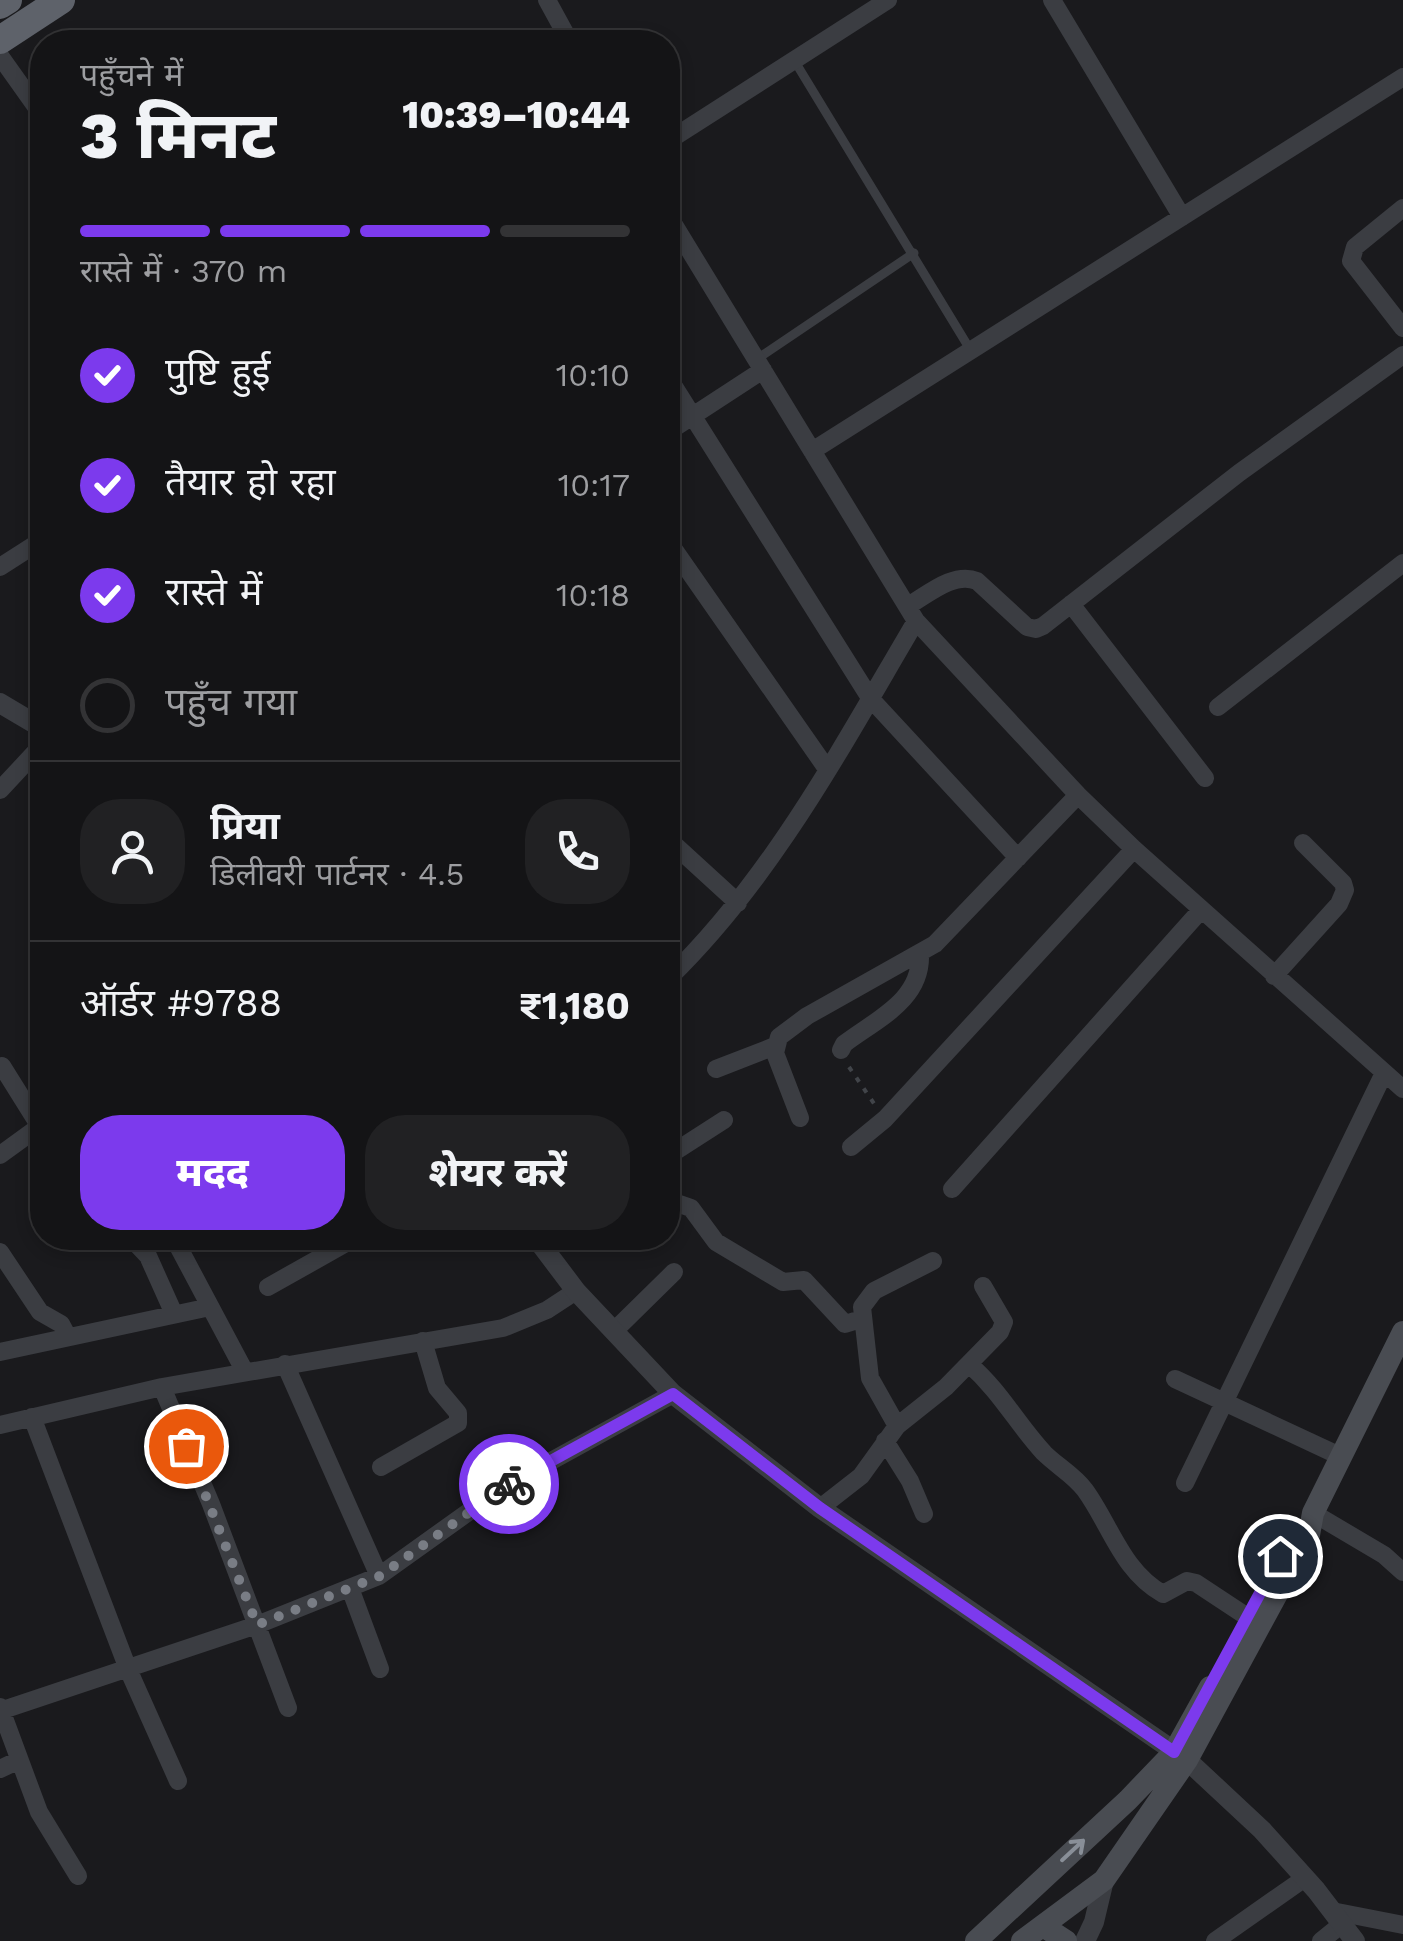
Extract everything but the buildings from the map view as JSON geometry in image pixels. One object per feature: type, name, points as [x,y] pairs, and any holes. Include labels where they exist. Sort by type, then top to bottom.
[{"type":"highway","points":[[0,5],[8,0]]},
{"type":"highway","points":[[0,40],[62,0]]},
{"type":"main road","points":[[1022,1941],[1104,1880],[1147,1817],[1309,1534],[1313,1514],[1401,1343]]},
{"type":"main road","points":[[976,1941],[1180,1756],[1296,1526],[1313,1514]]},
{"type":"main road","points":[[1128,1800],[1147,1817]]},
{"type":"main road","points":[[1046,1875],[1073,1905]]},
{"type":"main road","points":[[1043,1926],[1066,1941]]},
{"type":"street","points":[[548,0],[564,30]]},
{"type":"street","points":[[680,134],[794,60],[863,6],[888,0]]},
{"type":"street","points":[[1052,0],[1182,218]]},
{"type":"street","points":[[0,56],[30,97]]},
{"type":"street","points":[[812,451],[1403,78]]},
{"type":"street","points":[[1403,208],[1355,247],[1351,260],[1403,328]]},
{"type":"street","points":[[680,235],[912,614],[1078,795],[1134,850],[1403,1089]]},
{"type":"street","points":[[680,968],[768,864],[870,698],[912,614],[954,580],[968,577],[1027,627],[1036,630],[1238,473],[1403,354]]},
{"type":"street","points":[[680,424],[760,365]]},
{"type":"street","points":[[680,398],[870,698],[1018,858]]},
{"type":"street","points":[[0,567],[30,548]]},
{"type":"street","points":[[680,557],[827,770]]},
{"type":"street","points":[[1218,707],[1403,563]]},
{"type":"street","points":[[1071,604],[1205,778]]},
{"type":"street","points":[[0,703],[30,721]]},
{"type":"street","points":[[0,790],[30,757]]},
{"type":"street","points":[[800,1118],[775,1053],[788,1028],[920,954],[953,928],[1078,795]]},
{"type":"street","points":[[1274,976],[1340,904],[1345,890],[1303,842]]},
{"type":"street","points":[[680,850],[738,903]]},
{"type":"street","points":[[851,1147],[885,1120],[1134,850]]},
{"type":"street","points":[[952,1190],[1201,910]]},
{"type":"street","points":[[841,1050],[908,996],[920,971],[920,954]]},
{"type":"street","points":[[716,1069],[776,1046]]},
{"type":"street","points":[[2,1066],[30,1111]]},
{"type":"street","points":[[1185,1483],[1384,1074]]},
{"type":"street","points":[[680,1148],[724,1120]]},
{"type":"street","points":[[2,1148],[30,1134]]},
{"type":"street","points":[[680,1204],[691,1208],[716,1242],[783,1282],[804,1280],[845,1324],[861,1318]]},
{"type":"street","points":[[142,1250],[174,1314]]},
{"type":"street","points":[[180,1250],[245,1372]]},
{"type":"street","points":[[268,1286],[333,1250]]},
{"type":"street","points":[[550,1250],[576,1292],[673,1394],[820,1508],[1180,1756],[1262,1830],[1343,1925]]},
{"type":"street","points":[[0,1252],[6,1277],[40,1312],[61,1324],[68,1337]]},
{"type":"street","points":[[897,1426],[870,1378],[861,1318],[865,1300],[874,1291],[933,1260]]},
{"type":"street","points":[[614,1331],[674,1272]]},
{"type":"street","points":[[820,1508],[872,1466],[897,1426],[1000,1332],[1004,1322],[983,1286]]},
{"type":"street","points":[[0,1425],[162,1387],[515,1324],[576,1292]]},
{"type":"street","points":[[0,1352],[210,1307]]},
{"type":"street","points":[[381,1467],[458,1423],[458,1413],[437,1388],[424,1342]]},
{"type":"street","points":[[285,1364],[380,1576]]},
{"type":"street","points":[[969,1364],[998,1391],[1045,1454],[1082,1486],[1123,1558],[1156,1590],[1163,1594],[1187,1582],[1196,1583],[1249,1618]]},
{"type":"street","points":[[1175,1379],[1342,1458]]},
{"type":"street","points":[[162,1387],[288,1708]]},
{"type":"street","points":[[78,1876],[46,1826],[0,1709],[257,1625],[380,1576],[502,1488],[673,1394]]},
{"type":"street","points":[[32,1417],[128,1670],[178,1781]]},
{"type":"street","points":[[884,1442],[910,1481],[924,1514]]},
{"type":"street","points":[[1313,1514],[1384,1555],[1403,1572]]},
{"type":"street","points":[[350,1588],[380,1670]]},
{"type":"street","points":[[0,1769],[19,1760]]},
{"type":"street","points":[[1215,1941],[1305,1878]]},
{"type":"street","points":[[1084,1941],[1094,1922],[1104,1880]]},
{"type":"street","points":[[1321,1941],[1343,1925],[1403,1924]]},
{"type":"lane","points":[[794,60],[970,351]]},
{"type":"lane","points":[[760,365],[914,253]]},
{"type":"path","points":[[841,1050],[885,1120]]},
{"type":"way so far","points":[[186,1446],[257,1625],[380,1576],[509,1484]]},
{"type":"route","points":[[509,1484],[673,1394],[820,1508],[1174,1752],[1280,1556]]}]
